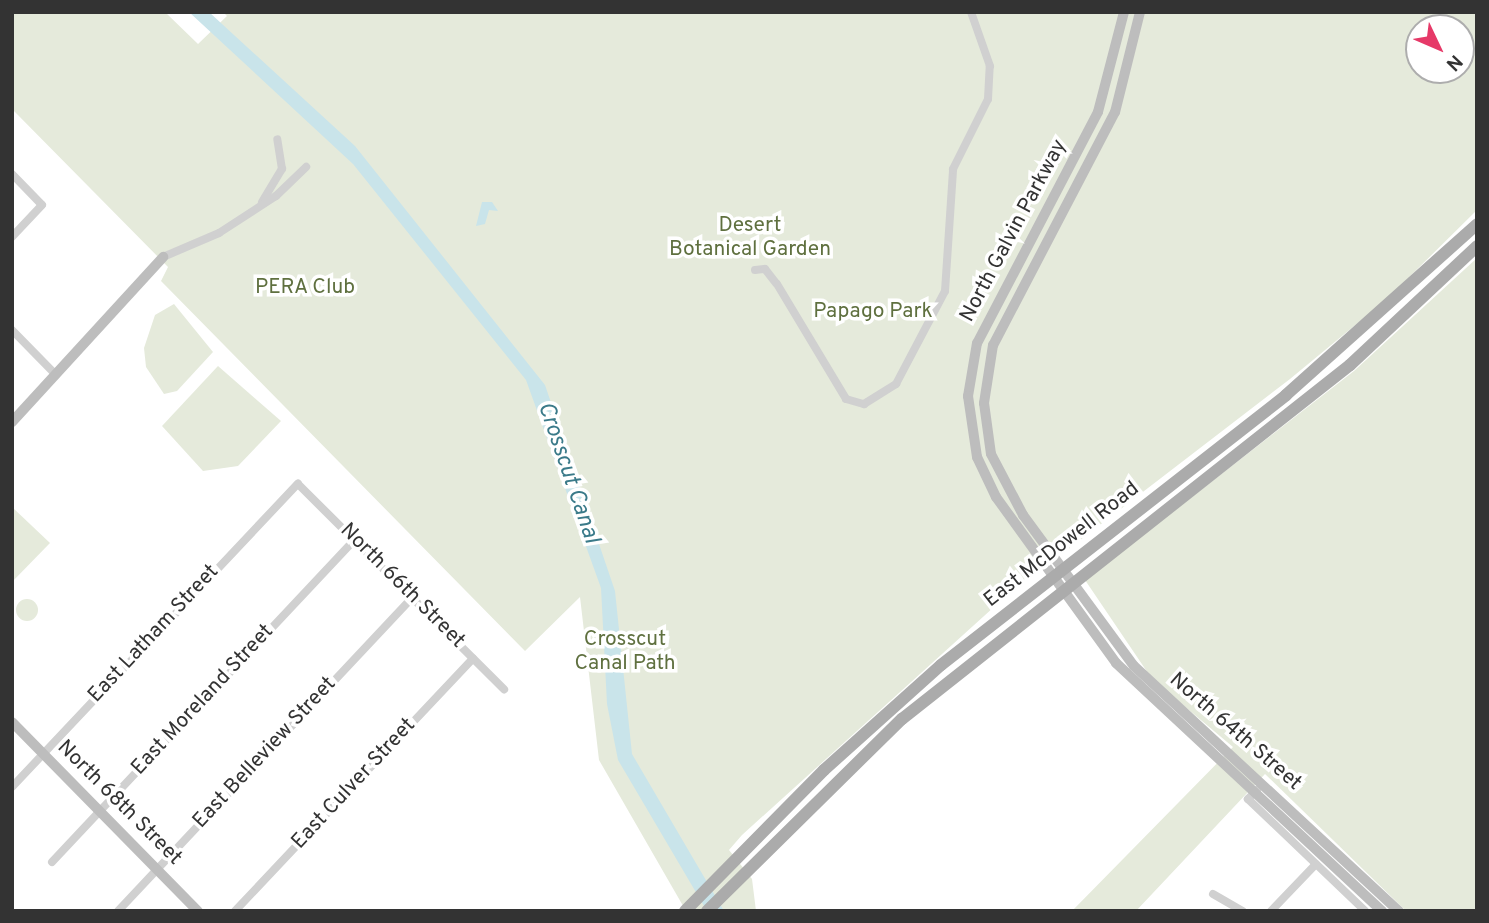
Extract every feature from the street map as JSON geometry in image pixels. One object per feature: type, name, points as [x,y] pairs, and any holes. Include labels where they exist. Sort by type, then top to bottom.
[{"type":"main road","name":"North Galvin Parkway","points":[[1057,573],[982,468],[970,421],[971,373],[988,317],[1104,100],[1124,12]]},
{"type":"main road","name":"North Galvin Parkway","points":[[1057,573],[996,468],[985,422],[986,373],[1004,317],[1118,105],[1140,12]]},
{"type":"main road","name":"East McDowell Road","points":[[685,911],[812,780],[920,683],[1354,339],[1477,224]]},
{"type":"main road","name":"East McDowell Road","points":[[707,911],[873,746],[1067,586],[1350,365],[1477,246]]},
{"type":"main road","points":[[12,422],[163,257]]},
{"type":"main road","name":"North 64th Street","points":[[1057,573],[1116,663],[1257,790],[1382,911]]},
{"type":"main road","points":[[812,780],[873,746],[879,729],[920,683]]},
{"type":"main road","name":"North 64th Street","points":[[1169,709],[1250,768],[1399,911]]},
{"type":"main road","name":"North 68th Street","points":[[12,722],[198,911]]},
{"type":"street","points":[[755,271],[765,269],[777,283],[846,399],[871,401],[896,384],[945,291],[953,169],[990,85],[987,54],[971,12]]},
{"type":"street","points":[[262,202],[282,169],[277,139]]},
{"type":"street","points":[[163,257],[206,241],[306,167]]},
{"type":"street","points":[[12,174],[43,205],[12,237]]},
{"type":"street","points":[[12,330],[56,375]]},
{"type":"street","name":"North 66th Street","points":[[298,484],[504,689]]},
{"type":"street","name":"East Latham Street","points":[[12,786],[298,484]]},
{"type":"street","name":"East Moreland Street","points":[[52,862],[355,539]]},
{"type":"street","name":"East Belleview Street","points":[[118,911],[413,597]]},
{"type":"street","name":"East Culver Street","points":[[235,911],[473,658]]},
{"type":"street","name":"North 64th Street","points":[[1257,790],[1248,799],[1365,911]]},
{"type":"street","points":[[1271,911],[1316,864]]},
{"type":"street","points":[[1213,894],[1241,911]]},
{"type":"green space","name":"Papago Park","points":[[12,12],[165,12],[198,44],[227,16],[223,12],[1477,12],[1477,210],[1388,298],[1290,379],[1066,551],[1057,550],[742,835],[729,850],[752,879],[756,911],[686,911],[599,760],[580,597],[525,651],[161,281],[168,267],[12,109]]},
{"type":"green space","points":[[1477,258],[1477,911],[1406,911],[1265,774],[1136,911],[1072,911],[1233,747],[1152,679],[1085,580],[1354,371]]},
{"type":"green space","points":[[174,304],[213,352],[177,391],[164,394],[146,367],[144,348],[155,315]]},
{"type":"green space","points":[[218,366],[281,421],[238,466],[203,471],[162,426]]},
{"type":"green space","points":[[12,507],[50,543],[12,582]]},
{"type":"green space","points":[[27,599],[35,602],[38,610],[35,618],[27,621],[19,618],[16,610],[19,602]]},
{"type":"water","name":"Crosscut Canal","points":[[189,12],[209,12],[355,146],[545,385],[615,591],[632,754],[724,911],[707,911],[618,760],[607,704],[601,588],[526,380],[353,164]]},
{"type":"water","points":[[482,202],[492,202],[498,211],[489,210],[485,224],[476,226]]},
{"type":"park label","name":"Desert Botanical Garden","points":[[750,238]]},
{"type":"park label","name":"PERA Club","points":[[305,288]]},
{"type":"park label","name":"Crosscut Canal Path","points":[[625,652]]}]
